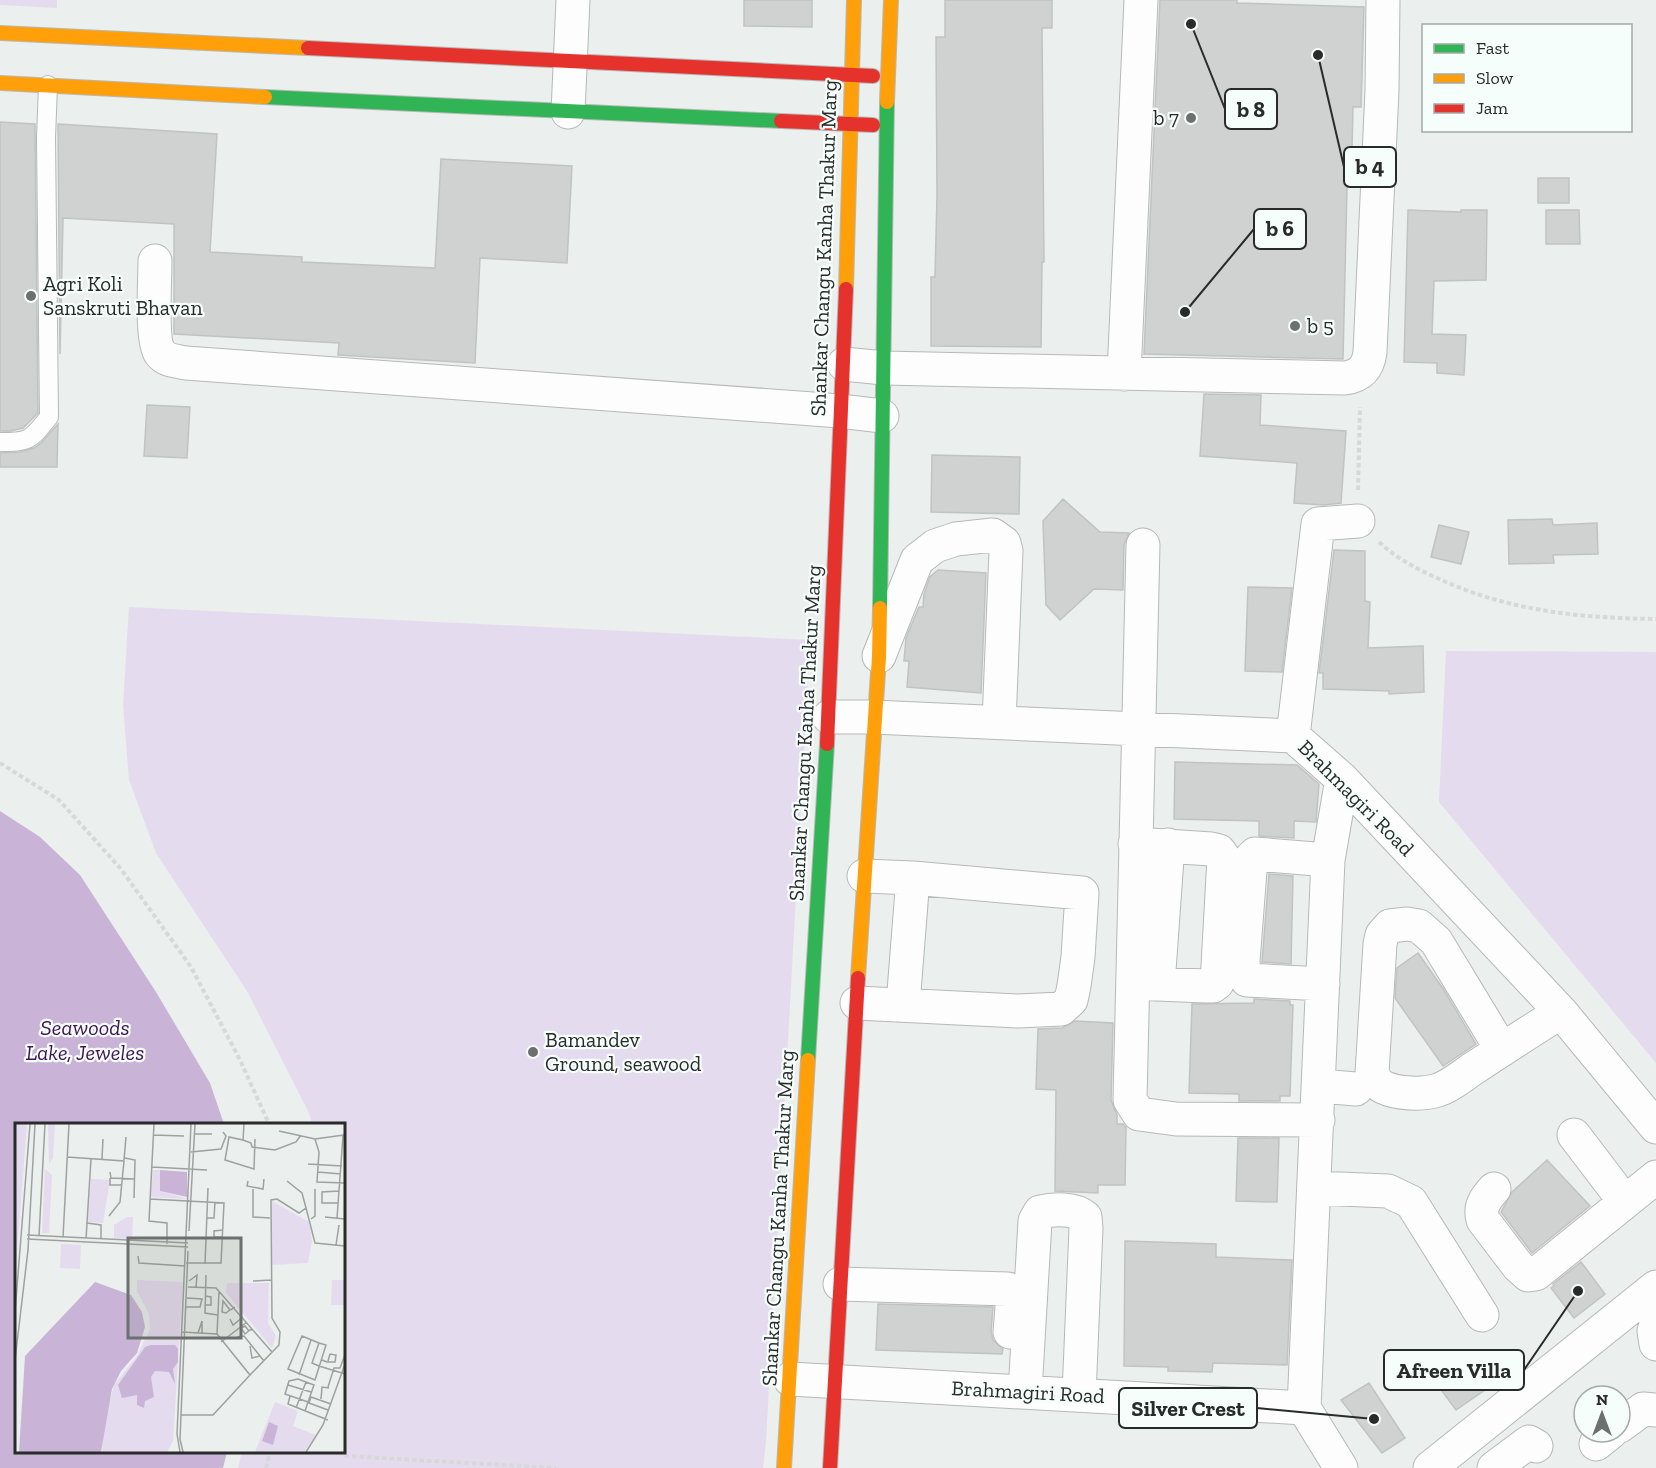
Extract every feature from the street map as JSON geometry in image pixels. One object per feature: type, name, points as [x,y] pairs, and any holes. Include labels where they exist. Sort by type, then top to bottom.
[{"type":"street","points":[[568,112],[573,0]]},
{"type":"street","name":"Shankar Changu Kanha Thakur Marg","points":[[784,1468],[829,717],[840,411],[844,364],[850,76],[854,0]]},
{"type":"street","points":[[830,1468],[873,717],[879,657],[886,125],[891,0]]},
{"type":"street","points":[[1124,374],[1141,0]]},
{"type":"street","points":[[844,364],[884,368],[1345,378],[1360,373],[1366,368],[1371,352],[1382,90],[1383,0]]},
{"type":"street","points":[[0,33],[887,77]]},
{"type":"street","points":[[0,83],[568,112],[886,125]]},
{"type":"street","points":[[155,261],[155,339],[160,353],[168,359],[186,363],[882,416]]},
{"type":"street","points":[[1293,736],[1318,524],[1358,521]]},
{"type":"street","points":[[879,657],[918,560],[935,546],[956,538],[993,535],[1004,543],[1006,551],[999,722]]},
{"type":"street","points":[[1143,545],[1134,899],[1145,984]]},
{"type":"street","name":"Brahmagiri Road","points":[[829,717],[999,722],[1293,736],[1341,778],[1561,1012],[1656,1127]]},
{"type":"street","points":[[1341,778],[1317,859],[1312,984],[1320,1086],[1304,1408],[1341,1468]]},
{"type":"street","points":[[1135,844],[1211,849],[1219,851],[1224,858],[1217,983],[1213,987],[1145,984]]},
{"type":"street","points":[[1168,845],[1145,984],[1130,1100],[1139,1114],[1176,1119],[1318,1120]]},
{"type":"street","points":[[1312,984],[1247,980],[1244,975],[1243,961],[1251,858],[1255,854],[1317,859]]},
{"type":"street","points":[[864,876],[913,878],[1134,899]]},
{"type":"street","points":[[903,1004],[913,878]]},
{"type":"street","points":[[857,1003],[1018,1011],[1061,1009],[1071,1000],[1074,987],[1082,893]]},
{"type":"street","points":[[1502,1050],[1436,941],[1419,926],[1407,924],[1390,926],[1382,935],[1380,944],[1371,1073],[1377,1083],[1384,1088],[1405,1092],[1440,1090],[1561,1012]]},
{"type":"street","points":[[1320,1086],[1356,1089]]},
{"type":"street","points":[[1574,1135],[1625,1202]]},
{"type":"street","points":[[1494,1189],[1483,1202],[1483,1220],[1518,1266],[1528,1275],[1536,1274],[1656,1177]]},
{"type":"street","points":[[1315,1188],[1388,1191],[1411,1202],[1441,1237],[1482,1315]]},
{"type":"street","points":[[1015,1391],[1035,1221],[1040,1212],[1047,1210],[1079,1212],[1085,1217],[1079,1395]]},
{"type":"street","points":[[840,1284],[1008,1288],[1012,1294],[1015,1391]]},
{"type":"street","points":[[1430,1468],[1646,1326],[1656,1287]]},
{"type":"street","name":"Brahmagiri Road","points":[[790,1379],[1304,1408]]},
{"type":"street","points":[[1632,1417],[1643,1409],[1656,1410]]},
{"type":"street","points":[[1494,1468],[1529,1442],[1536,1446]]},
{"type":"lane","points":[[0,442],[24,442],[49,417],[46,138],[48,85]]},
{"type":"path","points":[[1360,373],[1358,521],[1383,546],[1412,566],[1470,593],[1502,603],[1580,616],[1656,619]]},
{"type":"path","points":[[0,763],[59,800],[121,869],[191,967],[240,1060],[269,1123]]},
{"type":"path","points":[[266,1468],[270,1453]]},
{"type":"path","points":[[340,1453],[345,1456],[556,1468]]},
{"type":"shaded area","points":[[0,0],[57,0],[57,8],[0,5]]},
{"type":"shaded area","name":"Bamandev Ground, seawood","points":[[129,607],[810,640],[763,1468],[238,1468],[242,1453],[345,1453],[345,1123],[312,1123],[309,1113],[247,991],[156,853],[129,780],[123,705]]},
{"type":"shaded area","points":[[1446,651],[1656,652],[1656,1063],[1439,802]]},
{"type":"water","name":"Seawoods Lake, Jeweles","points":[[0,811],[40,837],[80,875],[156,992],[210,1083],[224,1123],[15,1123],[15,1453],[227,1453],[223,1468],[0,1468]]},
{"type":"building","points":[[744,0],[812,0],[812,27],[744,26]]},
{"type":"building","points":[[945,0],[1052,0],[1052,28],[1042,28],[1044,262],[1042,262],[1041,347],[931,346],[931,277],[935,277],[937,196],[936,37],[945,37]]},
{"type":"building","points":[[1160,0],[1237,0],[1237,3],[1364,7],[1361,107],[1353,107],[1351,187],[1347,187],[1343,359],[1144,354]]},
{"type":"building","points":[[0,122],[35,124],[38,413],[23,428],[10,431],[0,431]]},
{"type":"building","points":[[58,124],[217,134],[210,252],[302,257],[302,262],[435,268],[441,159],[572,166],[567,263],[480,258],[475,363],[338,355],[339,343],[174,334],[174,224],[63,218],[60,354]]},
{"type":"building","points":[[1538,178],[1569,178],[1569,203],[1538,203]]},
{"type":"building","points":[[1408,210],[1461,212],[1461,210],[1487,210],[1486,280],[1434,281],[1432,334],[1466,335],[1464,375],[1437,373],[1437,363],[1404,362]]},
{"type":"building","points":[[1546,210],[1579,210],[1580,244],[1546,244]]},
{"type":"building","points":[[1204,394],[1261,395],[1260,425],[1346,431],[1341,503],[1324,505],[1294,503],[1297,463],[1200,456]]},
{"type":"building","points":[[147,405],[190,407],[187,458],[144,456]]},
{"type":"building","points":[[58,424],[57,467],[0,467],[0,453],[20,452],[34,448]]},
{"type":"building","points":[[932,455],[1020,457],[1019,514],[931,512]]},
{"type":"building","points":[[1063,499],[1100,532],[1129,533],[1124,545],[1123,590],[1094,589],[1060,620],[1046,605],[1043,521]]},
{"type":"building","points":[[1552,519],[1553,525],[1597,523],[1598,554],[1553,555],[1554,563],[1509,564],[1508,520]]},
{"type":"building","points":[[1439,525],[1469,532],[1461,564],[1431,557]]},
{"type":"building","points":[[1334,550],[1365,551],[1365,601],[1370,602],[1368,648],[1423,646],[1424,692],[1389,694],[1389,691],[1323,689],[1323,673],[1319,673]]},
{"type":"building","points":[[938,570],[986,573],[981,693],[907,687],[909,661],[904,661],[906,638],[919,607],[923,607],[924,594],[930,577]]},
{"type":"building","points":[[1248,587],[1292,588],[1282,672],[1245,671]]},
{"type":"building","points":[[1175,762],[1297,765],[1319,784],[1316,822],[1294,821],[1294,838],[1259,836],[1259,821],[1174,819]]},
{"type":"building","points":[[1269,874],[1293,876],[1291,964],[1262,962]]},
{"type":"building","points":[[1418,953],[1444,990],[1476,1044],[1443,1066],[1395,998],[1397,968]]},
{"type":"building","points":[[1254,999],[1290,1001],[1290,1005],[1293,1005],[1290,1096],[1280,1096],[1280,1101],[1239,1101],[1239,1094],[1189,1093],[1192,1004],[1254,1003]]},
{"type":"building","points":[[1075,1021],[1113,1023],[1111,1100],[1117,1115],[1117,1124],[1123,1124],[1126,1127],[1125,1185],[1098,1185],[1098,1193],[1055,1191],[1056,1090],[1036,1089],[1038,1029],[1062,1028]]},
{"type":"building","points":[[1238,1138],[1279,1138],[1277,1202],[1236,1201]]},
{"type":"building","points":[[1547,1160],[1590,1206],[1532,1253],[1501,1212],[1512,1192]]},
{"type":"building","points":[[1125,1241],[1216,1244],[1216,1257],[1292,1260],[1287,1365],[1213,1363],[1212,1372],[1168,1371],[1168,1367],[1124,1366]]},
{"type":"building","points":[[1581,1262],[1605,1294],[1574,1318],[1551,1288]]},
{"type":"building","points":[[878,1304],[993,1307],[991,1331],[993,1340],[1003,1349],[1002,1354],[876,1350]]},
{"type":"building","points":[[1475,1355],[1495,1383],[1456,1410],[1436,1383]]},
{"type":"building","points":[[1369,1383],[1405,1438],[1382,1453],[1341,1400]]},
{"type":"traffic: fast","points":[[265,97],[781,121]]},
{"type":"traffic: fast","points":[[880,608],[887,102]]},
{"type":"traffic: fast","points":[[808,1060],[827,744]]},
{"type":"traffic: slow","points":[[846,289],[854,0]]},
{"type":"traffic: slow","points":[[887,102],[891,0]]},
{"type":"traffic: slow","points":[[0,33],[308,48]]},
{"type":"traffic: slow","points":[[0,83],[265,97]]},
{"type":"traffic: slow","points":[[858,978],[879,657],[880,608]]},
{"type":"traffic: slow","points":[[784,1468],[808,1060]]},
{"type":"traffic: jam","points":[[308,48],[873,76]]},
{"type":"traffic: jam","points":[[781,121],[873,125]]},
{"type":"traffic: jam","points":[[827,744],[846,289]]},
{"type":"traffic: jam","points":[[830,1468],[858,978]]},
{"type":"place","name":"b 8","points":[[1191,24]]},
{"type":"place","name":"b 4","points":[[1318,55]]},
{"type":"place","name":"b 7","points":[[1191,118]]},
{"type":"place","name":"Agri Koli Sanskruti Bhavan","points":[[31,296]]},
{"type":"place","name":"b 6","points":[[1185,312]]},
{"type":"place","name":"b 5","points":[[1295,326]]},
{"type":"place","name":"Bamandev Ground, seawood","points":[[533,1052]]},
{"type":"place","name":"Afreen Villa","points":[[1578,1291]]},
{"type":"place","name":"Silver Crest","points":[[1374,1419]]}]
